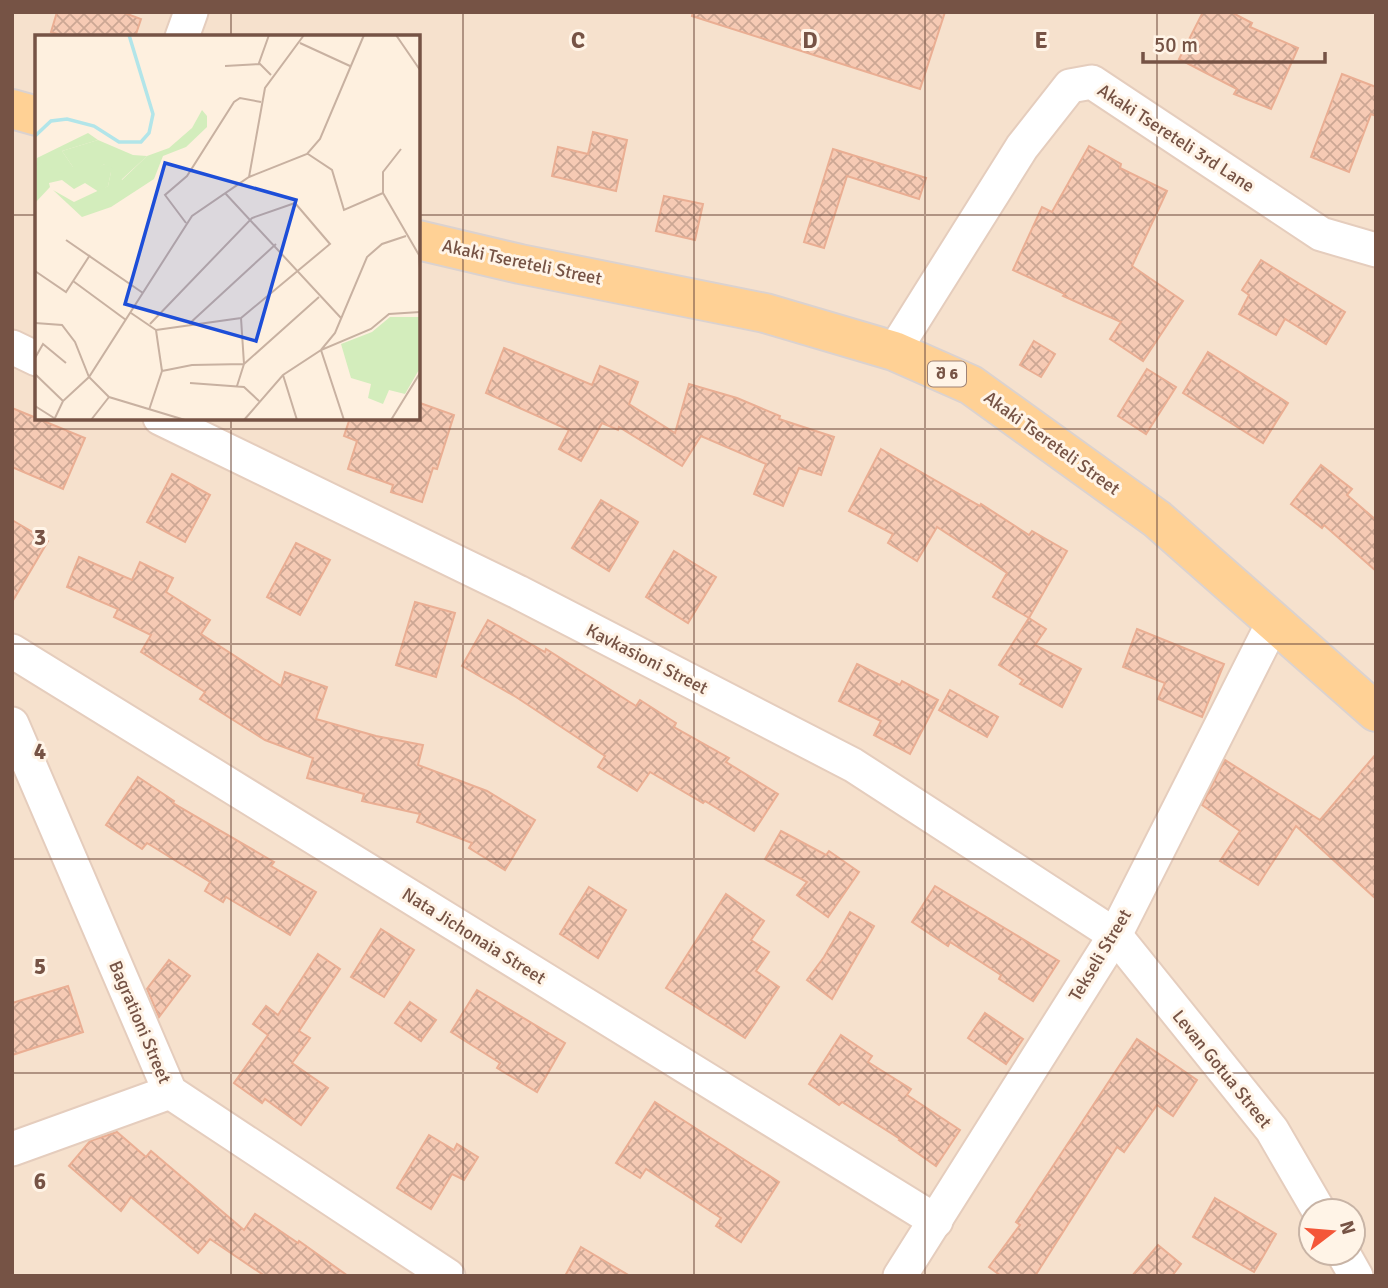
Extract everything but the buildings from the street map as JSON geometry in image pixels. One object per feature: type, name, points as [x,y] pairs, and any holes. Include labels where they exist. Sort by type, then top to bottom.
[{"type":"main road","points":[[12,109],[35,115]]},
{"type":"main road","name":"Akaki Tsereteli Street","points":[[420,240],[520,264],[765,313],[894,351],[971,385],[1157,519],[1376,712]]},
{"type":"street","points":[[183,35],[191,12]]},
{"type":"street","name":"Akaki Tsereteli 3rd Lane","points":[[894,351],[1022,147],[1070,86],[1092,82],[1321,234],[1376,250]]},
{"type":"street","points":[[12,347],[35,358]]},
{"type":"street","name":"Kavkasioni Street","points":[[164,420],[518,592],[853,765],[1115,935]]},
{"type":"street","name":"Tekseli Street","points":[[900,1276],[1115,935],[1274,621]]},
{"type":"street","name":"Nata Jichonaia Street","points":[[12,651],[936,1221]]},
{"type":"street","name":"Bagrationi Street","points":[[12,724],[170,1092],[448,1276]]},
{"type":"street","name":"Levan Gotua Street","points":[[1115,935],[1272,1130],[1311,1197]]},
{"type":"street","points":[[12,1149],[170,1092]]},
{"type":"shaded area","points":[[12,12],[1376,12],[1376,1276],[12,1276]]}]
